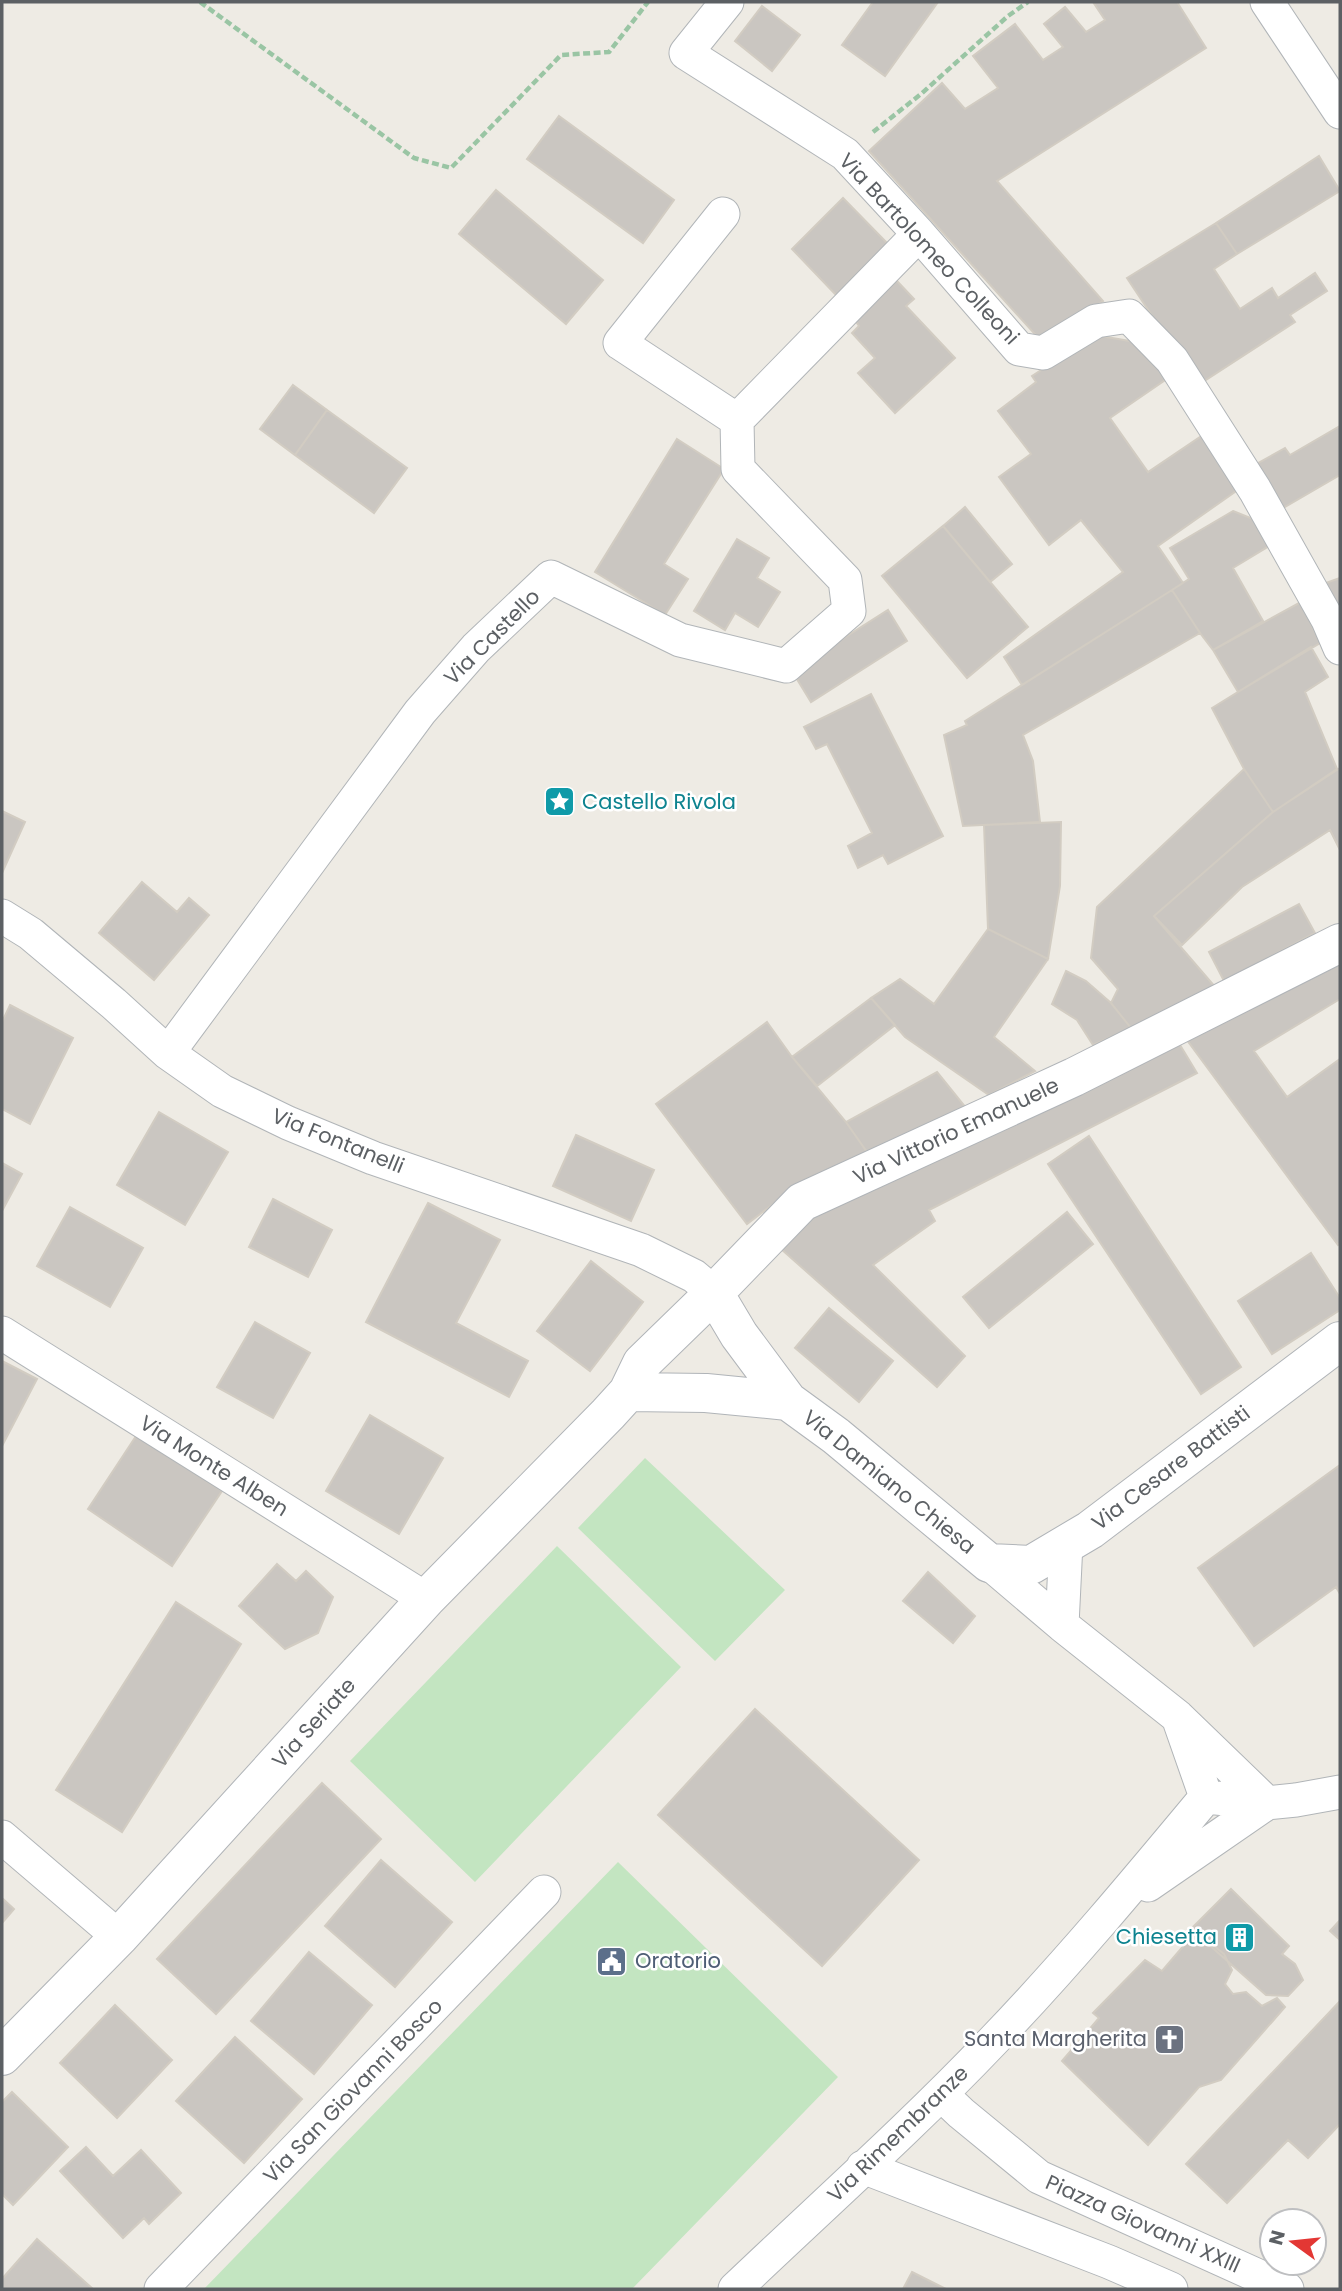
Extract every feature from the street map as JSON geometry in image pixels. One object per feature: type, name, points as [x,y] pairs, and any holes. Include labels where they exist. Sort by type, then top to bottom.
[{"type":"street","name":"Via Bartolomeo Colleoni","points":[[727,2],[686,53],[845,154],[1019,349],[1043,353],[1096,321],[1129,316],[1172,360],[1255,490],[1328,620],[1340,648]]},
{"type":"street","points":[[1267,2],[1340,112]]},
{"type":"street","points":[[723,214],[620,343],[737,420],[919,234]]},
{"type":"street","name":"Via Castello","points":[[168,1053],[420,712],[476,648],[551,577],[680,640],[786,666],[849,611],[845,580],[738,468],[737,420]]},
{"type":"street","name":"Via Fontanelli","points":[[2,916],[30,934],[168,1053],[222,1091],[288,1123],[373,1158],[641,1250],[694,1276],[714,1293]]},
{"type":"street","name":"Via Vittorio Emanuele","points":[[628,1392],[642,1363],[802,1202],[1074,1077],[1340,943]]},
{"type":"street","points":[[714,1293],[738,1335],[788,1401]]},
{"type":"street","name":"Via Monte Alben","points":[[2,1333],[426,1599]]},
{"type":"street","name":"Via Cesare Battisti","points":[[989,1563],[1031,1565],[1090,1530],[1340,1340]]},
{"type":"street","points":[[628,1392],[706,1393],[788,1401]]},
{"type":"street","name":"Via Seriate","points":[[2,2056],[119,1937],[426,1599],[628,1392]]},
{"type":"street","name":"Via Damiano Chiesa","points":[[788,1401],[836,1436],[989,1563]]},
{"type":"street","points":[[1062,1625],[1066,1543]]},
{"type":"street","points":[[989,1563],[1178,1717],[1267,1803]]},
{"type":"street","points":[[1178,1717],[1206,1797],[1267,1803],[1340,1791]]},
{"type":"street","name":"Via Rimembranze","points":[[735,2289],[941,2094],[994,2040],[1112,1910],[1206,1797]]},
{"type":"street","name":"Via Rimembranze","points":[[1112,1910],[1267,1803]]},
{"type":"street","points":[[2,1837],[119,1937]]},
{"type":"street","name":"Via San Giovanni Bosco","points":[[161,2289],[544,1892]]},
{"type":"street","name":"Piazza Giovanni XXIII","points":[[941,2094],[1040,2177],[1287,2289]]},
{"type":"street","points":[[863,2168],[1108,2275],[1171,2289]]},
{"type":"path","points":[[200,2],[414,159],[450,168],[561,55],[609,52],[648,2]]},
{"type":"path","points":[[845,154],[921,94],[1008,16],[1028,2]]},
{"type":"green space","points":[[645,1458],[785,1590],[715,1661],[578,1528]]},
{"type":"green space","points":[[557,1546],[681,1667],[475,1882],[350,1761]]},
{"type":"green space","points":[[618,1862],[838,2077],[632,2289],[204,2289]]},
{"type":"building","points":[[873,2],[938,2],[885,76],[842,45]]},
{"type":"building","points":[[1093,2],[1177,2],[1206,48],[997,181],[1103,301],[1042,342],[869,151],[942,83],[965,109],[998,88],[973,56],[1015,24],[1043,60],[1063,47],[1044,24],[1065,7],[1086,32],[1105,20]]},
{"type":"building","points":[[762,6],[800,35],[772,71],[735,41]]},
{"type":"building","points":[[559,116],[674,200],[643,243],[527,159]]},
{"type":"building","points":[[1319,156],[1340,191],[1237,254],[1216,223]]},
{"type":"building","points":[[496,190],[603,280],[566,324],[459,234]]},
{"type":"building","points":[[843,198],[890,246],[838,297],[792,249]]},
{"type":"building","points":[[1216,223],[1237,254],[1214,269],[1240,309],[1272,288],[1278,298],[1315,273],[1327,291],[1290,315],[1295,322],[1198,385],[1127,278]]},
{"type":"building","points":[[896,280],[914,299],[906,306],[955,358],[895,413],[858,373],[875,358],[852,333],[859,326],[854,319]]},
{"type":"building","points":[[1095,335],[1141,343],[1171,376],[1110,418],[1148,472],[1206,433],[1242,487],[1158,546],[1183,583],[1022,685],[1004,657],[1123,572],[1081,520],[1049,545],[999,477],[1031,454],[998,411],[1036,382],[1032,376]]},
{"type":"building","points":[[293,385],[327,410],[295,455],[260,429]]},
{"type":"building","points":[[327,410],[407,468],[374,513],[295,455]]},
{"type":"building","points":[[1340,426],[1340,475],[1278,511],[1253,466],[1285,448],[1290,455]]},
{"type":"building","points":[[677,439],[724,469],[664,564],[688,579],[665,615],[595,572]]},
{"type":"building","points":[[965,507],[1012,564],[990,582],[943,526]]},
{"type":"building","points":[[1233,511],[1258,521],[1274,543],[1233,568],[1263,621],[1213,650],[1172,590],[1189,579],[1170,548]]},
{"type":"building","points":[[943,526],[1028,627],[967,678],[882,576]]},
{"type":"building","points":[[737,539],[769,558],[757,578],[780,592],[758,627],[735,613],[725,630],[694,611]]},
{"type":"building","points":[[1340,578],[1340,634],[1320,585]]},
{"type":"building","points":[[1172,590],[1200,633],[1023,735],[1033,761],[1040,822],[963,826],[944,735],[967,725],[965,721]]},
{"type":"building","points":[[1301,602],[1320,643],[1238,692],[1213,650]]},
{"type":"building","points":[[888,610],[907,641],[811,702],[792,671]]},
{"type":"building","points":[[1311,647],[1328,677],[1305,692],[1337,769],[1273,812],[1244,769],[1212,708]]},
{"type":"building","points":[[871,694],[943,836],[888,864],[883,855],[858,868],[848,846],[872,833],[827,744],[816,749],[804,727]]},
{"type":"building","points":[[1340,768],[1340,850],[1330,830],[1242,887],[1182,945],[1154,916],[1273,812]]},
{"type":"building","points":[[1244,769],[1273,812],[1154,916],[1216,988],[1131,1028],[1111,1003],[1118,989],[1091,958],[1097,907]]},
{"type":"building","points":[[2,811],[25,822],[2,873]]},
{"type":"building","points":[[1061,822],[1060,886],[1048,959],[988,929],[984,825]]},
{"type":"building","points":[[142,882],[177,912],[189,898],[209,915],[154,980],[99,933]]},
{"type":"building","points":[[1299,904],[1315,933],[1224,981],[1209,952]]},
{"type":"building","points":[[988,929],[1048,959],[994,1037],[1035,1071],[989,1095],[905,1037],[871,998],[900,979],[934,1004]]},
{"type":"building","points":[[1340,954],[1340,999],[1254,1051],[1287,1097],[1340,1059],[1338,1245],[1184,1036]]},
{"type":"building","points":[[1066,971],[1086,981],[1111,1003],[1131,1028],[1093,1045],[1077,1020],[1052,1004]]},
{"type":"building","points":[[871,998],[895,1025],[817,1086],[792,1057]]},
{"type":"building","points":[[10,1005],[73,1038],[30,1124],[2,1109],[2,1022]]},
{"type":"building","points":[[767,1022],[867,1152],[805,1180],[747,1224],[656,1104]]},
{"type":"building","points":[[1177,1040],[1197,1073],[929,1210],[935,1221],[873,1265],[965,1356],[937,1387],[781,1249],[813,1215]]},
{"type":"building","points":[[937,1072],[967,1109],[867,1152],[846,1122]]},
{"type":"building","points":[[159,1112],[228,1152],[185,1225],[117,1185]]},
{"type":"building","points":[[576,1135],[654,1170],[631,1221],[553,1186]]},
{"type":"building","points":[[1089,1136],[1241,1367],[1201,1394],[1048,1164]]},
{"type":"building","points":[[2,1163],[22,1174],[2,1211]]},
{"type":"building","points":[[273,1199],[332,1230],[308,1277],[249,1247]]},
{"type":"building","points":[[428,1203],[500,1240],[456,1323],[528,1361],[509,1397],[366,1322]]},
{"type":"building","points":[[70,1207],[143,1248],[110,1307],[37,1266]]},
{"type":"building","points":[[1067,1212],[1093,1244],[989,1328],[963,1297]]},
{"type":"building","points":[[1311,1253],[1340,1298],[1340,1310],[1272,1354],[1238,1301]]},
{"type":"building","points":[[591,1261],[643,1302],[590,1371],[537,1331]]},
{"type":"building","points":[[829,1308],[893,1361],[859,1402],[795,1348]]},
{"type":"building","points":[[255,1322],[310,1353],[273,1418],[217,1387]]},
{"type":"building","points":[[2,1361],[37,1379],[2,1446]]},
{"type":"building","points":[[370,1415],[443,1458],[399,1534],[326,1491]]},
{"type":"building","points":[[136,1436],[222,1491],[172,1566],[88,1509]]},
{"type":"building","points":[[1340,1465],[1340,1594],[1336,1587],[1254,1646],[1198,1568]]},
{"type":"building","points":[[277,1564],[296,1581],[306,1571],[333,1597],[318,1633],[285,1649],[239,1606]]},
{"type":"building","points":[[928,1572],[975,1616],[953,1643],[903,1601]]},
{"type":"building","points":[[176,1602],[241,1644],[122,1832],[56,1790]]},
{"type":"building","points":[[755,1709],[919,1860],[822,1966],[658,1815]]},
{"type":"building","points":[[322,1783],[381,1839],[216,2014],[157,1959]]},
{"type":"building","points":[[381,1860],[452,1922],[395,1987],[325,1926]]},
{"type":"building","name":"Chiesetta","points":[[1231,1889],[1289,1946],[1282,1954],[1295,1964],[1303,1980],[1288,1996],[1266,1995],[1191,1929]]},
{"type":"building","points":[[2,1898],[14,1909],[2,1923]]},
{"type":"building","points":[[1340,1920],[1340,1940],[1330,1931]]},
{"type":"building","name":"Santa Margherita","points":[[1205,1939],[1224,1954],[1232,1970],[1225,1984],[1233,1994],[1246,1992],[1262,2006],[1277,1998],[1285,2007],[1221,2080],[1199,2087],[1148,2145],[1062,2061],[1099,2018],[1093,2013],[1145,1960],[1162,1971],[1186,1943]]},
{"type":"building","points":[[309,1952],[372,2005],[314,2074],[251,2021]]},
{"type":"building","points":[[1340,2001],[1340,2124],[1308,2158],[1288,2140],[1227,2203],[1186,2164]]},
{"type":"building","points":[[115,2005],[172,2060],[117,2118],[60,2063]]},
{"type":"building","points":[[235,2037],[302,2099],[244,2163],[176,2101]]},
{"type":"building","points":[[12,2092],[68,2147],[13,2205],[2,2194],[2,2102]]},
{"type":"building","points":[[86,2147],[113,2176],[141,2150],[181,2193],[149,2224],[144,2218],[123,2238],[60,2171]]},
{"type":"building","points":[[37,2239],[93,2289],[2,2289],[2,2279]]},
{"type":"building","points":[[912,2272],[946,2289],[903,2289]]},
{"type":"place","name":"Castello Rivola","points":[[559,802]]},
{"type":"place","name":"Chiesetta","points":[[1240,1937]]},
{"type":"place","name":"Oratorio","points":[[612,1961]]},
{"type":"place","name":"Santa Margherita","points":[[1170,2039]]}]
